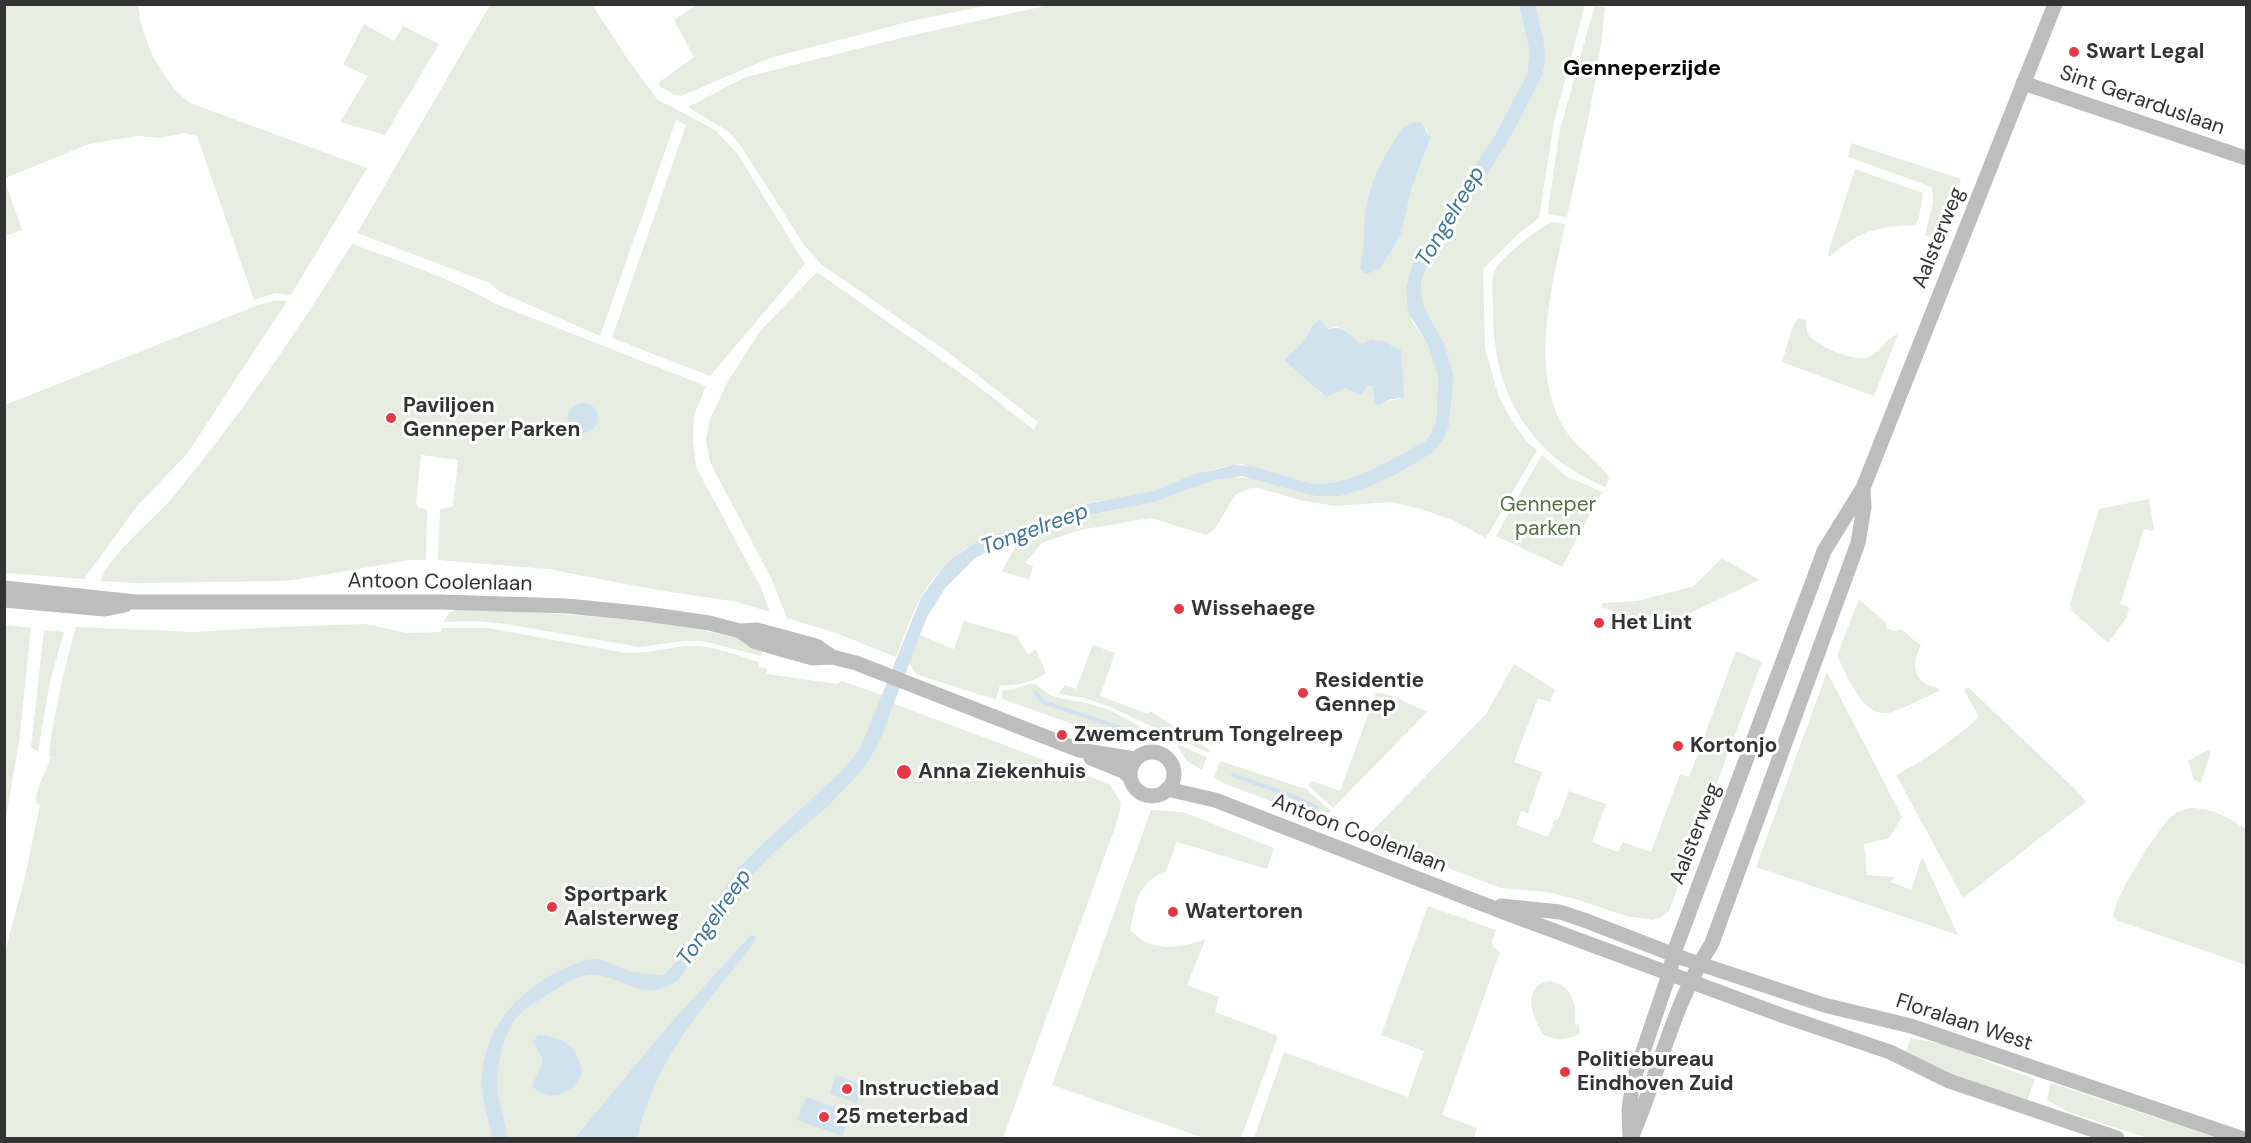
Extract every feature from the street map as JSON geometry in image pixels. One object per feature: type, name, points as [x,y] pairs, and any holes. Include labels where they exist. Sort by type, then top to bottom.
[{"type":"main road","name":"Aalsterweg","points":[[1630,1138],[1629,1109],[1634,1081],[1670,972],[1673,955],[1824,551],[1863,488],[2055,4]]},
{"type":"main road","name":"Sint Gerarduslaan","points":[[2023,83],[2247,158]]},
{"type":"main road","name":"Aalsterweg","points":[[1630,1138],[1646,1106],[1653,1077],[1673,1019],[1690,980],[1712,943],[1858,543],[1864,507],[1863,488]]},
{"type":"main road","name":"Antoon Coolenlaan","points":[[4,588],[136,602],[440,602],[567,606],[647,614],[740,631],[757,630],[816,646],[832,657],[884,674],[1079,750],[1135,759]]},
{"type":"main road","name":"Antoon Coolenlaan","points":[[4,600],[105,609],[136,602]]},
{"type":"main road","name":"Antoon Coolenlaan","points":[[1079,750],[1088,757],[1123,771],[1130,777]]},
{"type":"main road","points":[[1147,752],[1160,754],[1170,762],[1170,782],[1158,795],[1144,794],[1135,788],[1130,771],[1135,759],[1147,752]]},
{"type":"main road","name":"Antoon Coolenlaan","points":[[1170,782],[1489,906],[1670,972]]},
{"type":"main road","name":"Antoon Coolenlaan","points":[[1489,906],[1560,912],[1673,955]]},
{"type":"main road","name":"Floralaan West","points":[[1673,955],[1824,1005],[1911,1026],[2241,1138]]},
{"type":"main road","points":[[1670,972],[1781,1015],[1890,1052],[1949,1081],[2117,1138]]},
{"type":"green space","points":[[4,5],[138,5],[143,32],[155,59],[170,84],[190,103],[367,168],[291,295],[276,293],[254,300],[197,136],[183,133],[161,138],[138,136],[89,144],[5,178]]},
{"type":"green space","points":[[490,5],[592,5],[657,99],[715,130],[737,153],[805,264],[710,376],[612,338],[686,125],[676,120],[600,336],[500,292],[490,283],[357,233]]},
{"type":"green space","points":[[697,5],[988,5],[912,21],[770,58],[681,96],[673,94],[658,83],[694,57],[674,20]]},
{"type":"green space","points":[[1049,5],[1519,5],[1530,54],[1527,74],[1495,135],[1453,203],[1419,252],[1411,320],[1428,345],[1438,377],[1436,422],[1425,441],[1369,471],[1339,481],[1310,483],[1242,464],[1230,465],[1207,471],[1152,492],[1084,504],[982,540],[957,555],[933,579],[916,607],[896,657],[836,633],[787,618],[772,580],[710,462],[706,440],[710,419],[727,383],[760,331],[817,272],[970,380],[1034,430],[1038,422],[945,350],[822,265],[804,245],[741,146],[729,132],[688,107],[746,77],[905,37]],"holes":[[[1426,128],[1431,139],[1412,187],[1401,235],[1380,269],[1360,269],[1364,256],[1365,216]],[[1313,325],[1327,329],[1336,327],[1343,329],[1359,343],[1392,345],[1398,349],[1404,398],[1383,402],[1373,400],[1373,387],[1368,385],[1359,395],[1345,388],[1321,394],[1313,384],[1284,360],[1302,343]]]},
{"type":"green space","points":[[1536,5],[1585,5],[1554,122],[1539,218],[1518,234],[1483,269],[1485,348],[1498,395],[1513,423],[1529,444],[1537,450],[1486,538],[1452,520],[1418,508],[1391,502],[1335,506],[1251,488],[1236,494],[1214,530],[1206,535],[1151,518],[1080,530],[1042,543],[1025,563],[1033,566],[1029,580],[1002,571],[1019,540],[1095,514],[1155,502],[1214,480],[1230,477],[1253,478],[1315,496],[1397,474],[1432,453],[1449,426],[1454,376],[1444,343],[1424,307],[1421,291],[1422,278],[1431,257],[1513,133],[1543,74],[1546,53]]},
{"type":"green space","points":[[1596,6],[1605,7],[1602,34],[1594,86],[1567,217],[1551,215],[1548,213],[1549,203],[1560,129]]},
{"type":"green space","points":[[364,24],[394,41],[403,26],[439,44],[385,135],[340,122],[368,76],[343,65]]},
{"type":"green space","points":[[1851,143],[1961,179],[1938,240],[1925,235],[1933,203],[1932,187],[1848,157]]},
{"type":"green space","points":[[1855,169],[1923,193],[1919,218],[1915,225],[1888,227],[1863,234],[1828,257],[1829,250]]},
{"type":"green space","points":[[4,179],[22,230],[5,236],[4,236]]},
{"type":"green space","points":[[1553,222],[1565,224],[1546,329],[1548,383],[1555,408],[1566,431],[1609,478],[1605,487],[1568,467],[1537,440],[1525,425],[1508,393],[1498,359],[1493,323],[1494,272],[1514,249]]},
{"type":"green space","points":[[352,244],[426,271],[496,304],[706,386],[694,415],[693,440],[696,467],[760,586],[770,612],[737,602],[652,589],[548,569],[438,560],[440,509],[453,505],[458,460],[421,455],[416,503],[418,507],[427,510],[426,560],[410,560],[287,581],[136,583],[101,581],[111,562],[172,498],[221,437],[288,342]]},
{"type":"green space","points":[[276,300],[287,301],[187,454],[137,506],[84,579],[5,573],[5,405],[258,305]]},
{"type":"green space","points":[[1798,318],[1806,320],[1808,334],[1819,344],[1855,358],[1869,357],[1898,334],[1874,396],[1782,362],[1793,326]]},
{"type":"green space","name":"Genneper parken","points":[[1542,455],[1566,476],[1602,492],[1562,567],[1496,536]]},
{"type":"green space","points":[[2149,499],[2154,531],[2144,529],[2120,604],[2129,607],[2127,617],[2108,643],[2072,611],[2070,604],[2099,509]]},
{"type":"green space","points":[[1722,558],[1759,580],[1678,619],[1669,631],[1602,607],[1602,603],[1638,601],[1694,586]]},
{"type":"green space","points":[[1859,599],[1885,622],[1887,629],[1895,631],[1901,629],[1921,646],[1916,660],[1917,674],[1923,682],[1941,690],[1888,713],[1870,708],[1863,701],[1856,693],[1837,656]]},
{"type":"green space","points":[[457,609],[565,614],[647,622],[714,633],[764,647],[761,656],[703,641],[683,641],[639,647],[506,624],[474,621],[443,622],[449,613]]},
{"type":"green space","points":[[964,621],[1017,636],[1028,655],[1036,650],[1046,673],[1025,683],[1000,685],[996,700],[916,674],[909,662],[919,635],[954,649]]},
{"type":"green space","name":"Sportpark Aalsterweg","points":[[365,624],[407,633],[441,632],[442,628],[488,628],[626,653],[687,646],[712,648],[759,662],[758,667],[767,669],[767,674],[837,684],[842,681],[882,695],[881,699],[1109,784],[1121,803],[1119,816],[1003,1138],[5,1138],[5,952],[25,877],[40,805],[36,802],[36,797],[51,756],[49,755],[57,707],[76,627],[194,632]]},
{"type":"green space","points":[[5,625],[31,628],[19,742],[5,823]]},
{"type":"green space","points":[[44,630],[64,632],[50,681],[38,752],[31,747]]},
{"type":"green space","points":[[1093,645],[1115,653],[1100,696],[1148,714],[1150,711],[1210,750],[1209,753],[1108,706],[1085,698],[1058,694],[1065,685],[1076,689]]},
{"type":"green space","points":[[1736,651],[1762,662],[1669,911],[1660,918],[1653,920],[1626,916],[1547,892],[1501,888],[1373,840],[1371,832],[1486,714],[1514,664],[1555,690],[1550,702],[1538,698],[1514,762],[1542,772],[1528,813],[1521,811],[1516,825],[1548,837],[1555,819],[1558,820],[1569,791],[1606,804],[1592,842],[1618,852],[1623,842],[1651,852],[1680,774],[1689,777]]},
{"type":"green space","points":[[1827,672],[1902,817],[1889,838],[1864,844],[1867,875],[1894,877],[1891,882],[1911,890],[1922,857],[1958,935],[1756,867]]},
{"type":"green space","points":[[1035,684],[1058,698],[1107,709],[1166,740],[1151,736],[1139,740],[1081,727],[1002,699],[1002,690]]},
{"type":"green space","points":[[1968,687],[2086,802],[1963,898],[1896,775],[1939,749],[1979,717],[1964,690]]},
{"type":"green space","points":[[1376,693],[1389,695],[1428,711],[1333,808],[1308,785],[1312,781],[1340,791]]},
{"type":"green space","points":[[1179,745],[1207,757],[1202,770],[1187,761]]},
{"type":"green space","points":[[2207,750],[2211,751],[2201,783],[2194,780],[2188,761]]},
{"type":"green space","points":[[1220,761],[1306,789],[1331,811],[1324,818],[1318,819],[1223,783],[1214,777]]},
{"type":"green space","points":[[2190,808],[2213,812],[2246,829],[2246,965],[2116,920],[2114,917],[2120,896],[2157,833],[2173,815]]},
{"type":"green space","points":[[1151,810],[1183,812],[1274,848],[1267,869],[1177,842],[1166,871],[1149,881],[1139,894],[1130,930],[1147,942],[1165,947],[1205,940],[1187,985],[1219,997],[1215,1012],[1276,1035],[1277,1039],[1241,1138],[1204,1138],[1052,1085]]},
{"type":"green space","points":[[1428,906],[1496,930],[1492,941],[1493,947],[1500,952],[1442,1115],[1477,1128],[1474,1138],[1254,1138],[1284,1052],[1408,1097],[1424,1051],[1381,1035]]},
{"type":"green space","points":[[1549,981],[1563,986],[1571,996],[1575,1009],[1575,1024],[1579,1025],[1580,1034],[1566,1039],[1544,1035],[1533,1012],[1532,997],[1534,990],[1540,984]]},
{"type":"green space","points":[[1911,1038],[1954,1046],[1990,1063],[2035,1079],[2026,1104],[1952,1077],[1906,1051]]},
{"type":"green space","points":[[2051,1083],[2217,1138],[2147,1138],[2069,1112],[2047,1100]]},
{"type":"water","name":"Tongelreep","points":[[1519,5],[1536,5],[1546,53],[1543,74],[1513,133],[1431,257],[1422,278],[1421,291],[1424,307],[1444,343],[1454,376],[1449,426],[1443,440],[1432,453],[1397,474],[1363,489],[1339,496],[1315,496],[1242,476],[1214,480],[1155,502],[1094,514],[999,546],[975,558],[946,587],[927,617],[878,745],[863,769],[829,805],[775,851],[748,879],[679,979],[667,986],[646,990],[607,977],[584,976],[566,983],[516,1018],[502,1049],[497,1083],[507,1138],[492,1138],[483,1099],[482,1076],[490,1040],[509,1010],[536,985],[574,964],[587,960],[602,960],[634,972],[664,975],[682,956],[738,869],[841,772],[860,749],[921,598],[943,567],[954,557],[983,538],[1090,503],[1154,491],[1192,475],[1233,465],[1251,466],[1310,483],[1339,481],[1369,471],[1425,441],[1436,422],[1438,377],[1428,345],[1408,312],[1406,288],[1413,263],[1495,135],[1527,74],[1530,54]]},
{"type":"water","points":[[1420,122],[1431,138],[1412,187],[1401,235],[1380,269],[1366,274],[1360,269],[1367,205],[1374,181],[1390,147],[1404,127]]},
{"type":"water","points":[[1320,320],[1328,329],[1341,329],[1359,343],[1365,343],[1371,339],[1383,341],[1401,350],[1404,398],[1391,399],[1379,405],[1374,404],[1373,387],[1368,385],[1359,395],[1345,388],[1326,397],[1286,362],[1284,360],[1302,343],[1313,325]]},
{"type":"water","points":[[583,403],[594,407],[598,418],[594,429],[583,433],[572,429],[568,418],[572,407]]},
{"type":"water","points":[[751,935],[756,937],[754,942],[700,1011],[669,1057],[645,1108],[637,1138],[575,1138],[670,1024]]},
{"type":"water","points":[[538,1035],[562,1041],[577,1056],[582,1073],[567,1091],[546,1095],[532,1086],[542,1063],[542,1057],[533,1042]]},
{"type":"water","name":"Instructiebad","points":[[836,1075],[864,1085],[857,1103],[830,1094]]},
{"type":"water","name":"25 meterbad","points":[[806,1097],[851,1113],[842,1136],[797,1120]]},
{"type":"waterway","points":[[1036,693],[1043,702],[1130,731]]},
{"type":"waterway","points":[[1233,775],[1297,798],[1317,808]]},
{"type":"place","name":"Swart Legal","points":[[2074,52]]},
{"type":"place","name":"Paviljoen Genneper Parken","points":[[391,418]]},
{"type":"place","name":"Wissehaege","points":[[1179,609]]},
{"type":"place","name":"Het Lint","points":[[1599,623]]},
{"type":"place","name":"Residentie Gennep","points":[[1303,693]]},
{"type":"place","name":"Zwemcentrum Tongelreep","points":[[1062,735]]},
{"type":"place","name":"Kortonjo","points":[[1678,746]]},
{"type":"place","name":"Anna Ziekenhuis","points":[[904,772]]},
{"type":"place","name":"Sportpark Aalsterweg","points":[[552,907]]},
{"type":"place","name":"Watertoren","points":[[1173,912]]},
{"type":"place","name":"Politiebureau Eindhoven Zuid","points":[[1565,1072]]},
{"type":"place","name":"Instructiebad","points":[[847,1089]]},
{"type":"place","name":"25 meterbad","points":[[824,1117]]},
{"type":"district","name":"Genneperzijde","points":[[1642,69]]}]
